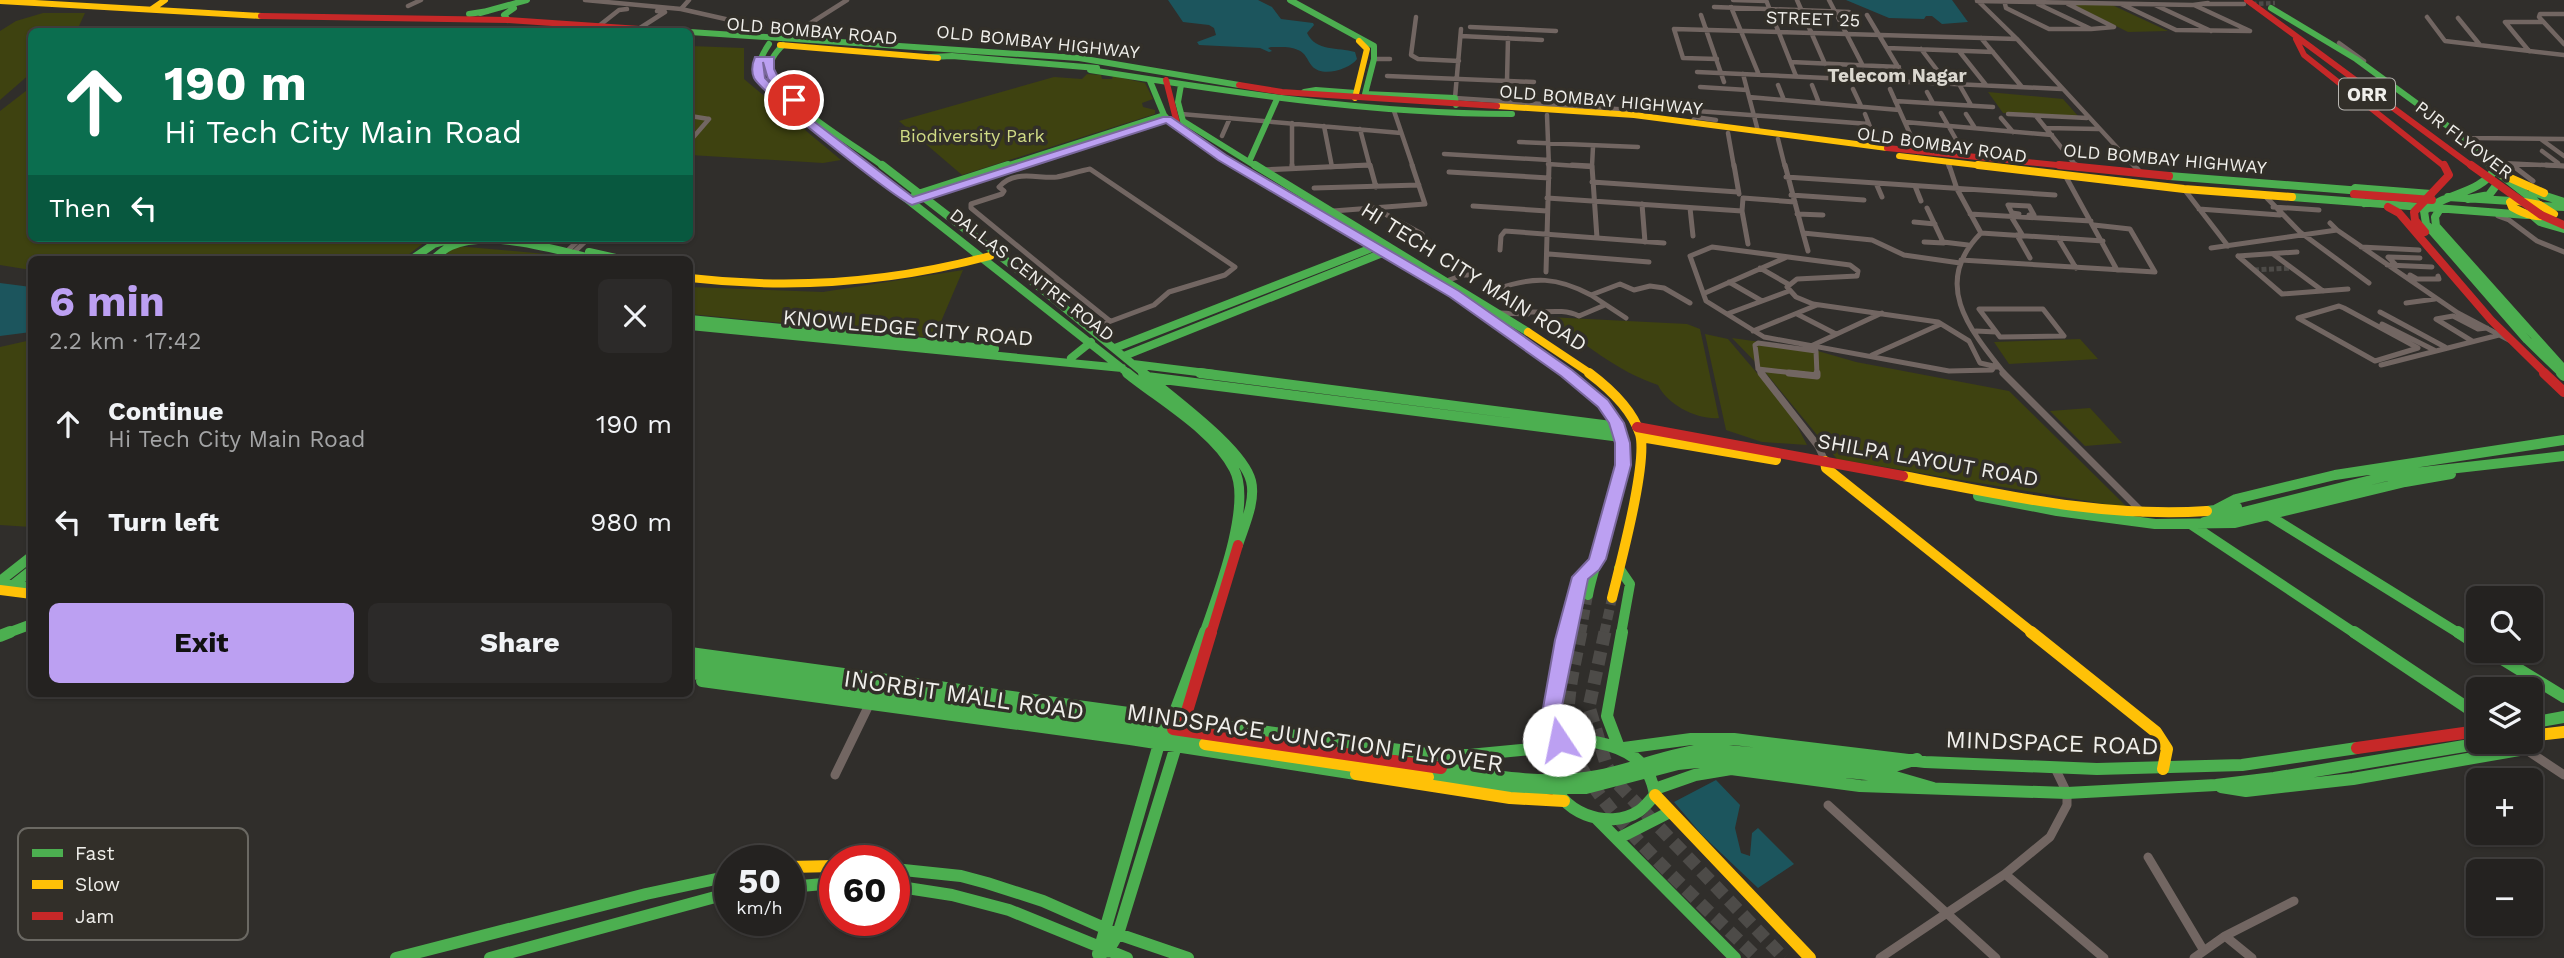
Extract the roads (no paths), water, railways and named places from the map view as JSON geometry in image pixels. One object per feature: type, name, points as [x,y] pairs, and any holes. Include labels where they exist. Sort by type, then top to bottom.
[{"type":"main road","points":[[152,9],[165,0]]},
{"type":"main road","points":[[470,18],[527,0]]},
{"type":"main road","points":[[1,3],[322,23],[470,18],[538,0]]},
{"type":"main road","points":[[1282,0],[1366,47],[1355,96]]},
{"type":"main road","points":[[1290,0],[1374,46],[1374,59],[1366,94],[1456,102]]},
{"type":"main road","name":"ORR","points":[[2240,0],[2512,201]]},
{"type":"main road","name":"PJR FLYOVER","points":[[2247,0],[2511,195],[2564,223]]},
{"type":"main road","name":"PJR FLYOVER","points":[[2253,0],[2329,52],[2521,197],[2564,223]]},
{"type":"main road","name":"ORR","points":[[2259,0],[2372,77],[2487,164],[2501,168],[2510,183],[2537,203]]},
{"type":"main road","name":"OLD BOMBAY HIGHWAY","points":[[17,2],[322,19],[470,18],[640,28]]},
{"type":"main road","points":[[508,20],[504,15],[514,8]]},
{"type":"main road","points":[[2272,8],[2379,74],[2490,157],[2496,167],[2494,177],[2483,186],[2437,199],[2428,205],[2424,212],[2426,224],[2526,341],[2564,372]]},
{"type":"main road","points":[[425,19],[470,18],[580,28]]},
{"type":"main road","name":"OLD BOMBAY HIGHWAY","points":[[693,33],[1079,58],[1159,70],[1181,87],[1266,94],[1300,93],[1456,102],[1522,109],[1631,113],[1881,150],[1965,155],[2141,174],[2537,203]]},
{"type":"main road","name":"OLD BOMBAY ROAD","points":[[693,34],[769,44],[785,41],[931,57]]},
{"type":"main road","points":[[738,37],[1053,60],[1154,73],[1170,84],[1171,116],[1180,126],[1292,194],[1312,200]]},
{"type":"main road","points":[[2296,39],[2305,55],[2445,166],[2449,176],[2446,184],[2417,205],[2415,220],[2506,327],[2564,385]]},
{"type":"main road","points":[[759,59],[771,59],[785,41]]},
{"type":"main road","points":[[759,59],[769,44]]},
{"type":"main road","points":[[891,53],[900,45]]},
{"type":"main road","points":[[931,57],[952,56],[1117,70],[1308,99],[1486,112],[1522,109]]},
{"type":"main road","points":[[931,57],[1073,68],[1138,77],[1151,76],[1159,70]]},
{"type":"main road","name":"DALLAS CENTRE ROAD","points":[[759,59],[757,70],[760,79],[785,104],[916,197],[965,242],[1039,288],[1115,348],[1124,363]]},
{"type":"main road","name":"DALLAS CENTRE ROAD","points":[[771,59],[769,69],[773,79],[794,100],[990,256],[1091,342],[1124,363]]},
{"type":"main road","points":[[1152,85],[1164,76],[1181,87],[1266,94],[1277,99],[1394,111],[1479,116],[1522,109]]},
{"type":"main road","points":[[916,197],[1166,117],[1152,85],[1138,77]]},
{"type":"main road","points":[[1181,87],[1181,114]]},
{"type":"main road","points":[[1249,162],[1277,99]]},
{"type":"main road","name":"OLD BOMBAY ROAD","points":[[1522,109],[1547,115],[1634,121],[1881,150]]},
{"type":"main road","name":"HI TECH CITY MAIN ROAD","points":[[1181,114],[1183,121],[1449,281],[1590,373],[1621,404],[1639,432]]},
{"type":"main road","name":"HI TECH CITY MAIN ROAD","points":[[1166,117],[1222,158],[1381,249],[1479,311],[1567,373],[1603,404],[1620,432]]},
{"type":"main road","points":[[1881,150],[1944,159],[2260,187],[2564,205]]},
{"type":"main road","points":[[1921,152],[1944,159]]},
{"type":"main road","name":"OLD BOMBAY ROAD","points":[[1944,159],[2066,177],[2185,189],[2551,216]]},
{"type":"main road","points":[[2364,203],[2353,191],[2354,188],[2423,194],[2452,192],[2470,183],[2466,173],[2453,159]]},
{"type":"main road","points":[[2501,168],[2564,205]]},
{"type":"main road","points":[[2510,183],[2564,205]]},
{"type":"main road","points":[[2468,199],[2489,195],[2495,187]]},
{"type":"main road","points":[[2512,201],[2512,207],[2540,222],[2564,223]]},
{"type":"main road","points":[[2537,203],[2552,209],[2551,216],[2564,223]]},
{"type":"main road","points":[[2537,203],[2564,205]]},
{"type":"main road","points":[[2382,205],[2399,213],[2502,335],[2564,392]]},
{"type":"main road","points":[[2440,209],[2435,217],[2436,226],[2564,372]]},
{"type":"main road","points":[[416,256],[441,242]]},
{"type":"main road","points":[[437,256],[450,246],[469,242],[571,251],[587,256]]},
{"type":"main road","points":[[504,242],[602,256]]},
{"type":"main road","points":[[693,276],[759,282],[877,277],[957,260],[967,254],[965,242]]},
{"type":"main road","points":[[1115,348],[1381,249]]},
{"type":"main road","points":[[1124,363],[1381,249]]},
{"type":"main road","points":[[693,276],[758,286],[842,284],[917,274],[990,256]]},
{"type":"main road","points":[[1479,311],[1489,307]]},
{"type":"main road","name":"KNOWLEDGE CITY ROAD","points":[[693,319],[937,341],[1124,363]]},
{"type":"main road","name":"KNOWLEDGE CITY ROAD","points":[[693,327],[1124,363]]},
{"type":"main road","points":[[1072,358],[1091,342]]},
{"type":"main road","points":[[1124,363],[1147,376],[1204,432],[1237,473],[1241,503],[1185,719]]},
{"type":"main road","points":[[1124,363],[1231,382],[1620,432],[1623,465],[1593,566],[1588,595]]},
{"type":"main road","points":[[1124,363],[1204,432]]},
{"type":"main road","points":[[1147,376],[1231,382]]},
{"type":"main road","points":[[1612,598],[1639,468],[1639,432]]},
{"type":"main road","name":"SHILPA LAYOUT ROAD","points":[[1639,432],[2155,524],[2192,525],[2204,522]]},
{"type":"main road","points":[[2215,510],[2236,499],[2334,475],[2564,440]]},
{"type":"main road","points":[[2204,522],[2344,484],[2375,472],[2564,449]]},
{"type":"main road","points":[[2439,458],[2459,473]]},
{"type":"main road","points":[[2215,510],[2387,476],[2564,458]]},
{"type":"main road","points":[[2204,522],[2235,523],[2441,476],[2564,458]]},
{"type":"main road","points":[[2419,461],[2441,476]]},
{"type":"main road","points":[[1826,464],[2156,732],[2166,743],[2169,752],[2163,769]]},
{"type":"main road","name":"SHILPA LAYOUT ROAD","points":[[2075,510],[2178,514],[2215,510]]},
{"type":"main road","points":[[2268,515],[2466,638]]},
{"type":"main road","points":[[2192,525],[2466,707]]},
{"type":"main road","points":[[28,559],[5,574],[0,582],[28,587]]},
{"type":"main road","points":[[1593,566],[1580,577],[1564,640],[1552,708],[1558,713],[1559,740],[1550,770],[1552,783],[1573,809],[1597,819],[1623,820],[1634,816],[1643,811],[1655,792]]},
{"type":"main road","points":[[1619,568],[1630,584],[1607,716],[1621,747]]},
{"type":"main road","points":[[13,585],[28,573]]},
{"type":"main road","points":[[0,590],[28,594]]},
{"type":"main road","points":[[0,636],[28,626]]},
{"type":"main road","name":"INORBIT MALL ROAD","points":[[693,653],[1436,755],[1558,750]]},
{"type":"main road","points":[[1173,717],[1200,659]]},
{"type":"main road","name":"MINDSPACE JUNCTION FLYOVER","points":[[693,661],[1501,788],[1586,788],[1636,778],[1678,764],[1708,760],[1893,772],[1933,788]]},
{"type":"main road","points":[[2508,663],[2564,697]]},
{"type":"main road","name":"MINDSPACE JUNCTION FLYOVER","points":[[693,673],[866,688]]},
{"type":"main road","name":"INORBIT MALL ROAD","points":[[693,679],[1176,746],[1510,798],[1564,801]]},
{"type":"main road","points":[[951,714],[963,690]]},
{"type":"main road","points":[[2543,721],[2564,718]]},
{"type":"main road","name":"MINDSPACE ROAD","points":[[1621,747],[1679,739],[1714,738],[1761,741],[1881,758],[2055,768],[2163,769],[2277,761],[2466,732]]},
{"type":"main road","points":[[2543,734],[2564,732]]},
{"type":"main road","points":[[1335,771],[1343,742]]},
{"type":"main road","points":[[1558,750],[1595,742],[1621,747],[1645,764],[1655,792],[1670,812],[1810,958]]},
{"type":"main road","points":[[1103,949],[1106,927],[1159,744]]},
{"type":"main road","points":[[1103,949],[1118,934],[1176,746]]},
{"type":"main road","name":"MINDSPACE ROAD","points":[[1655,792],[1695,775],[1731,769],[1860,786],[2067,793],[2216,785],[2298,775],[2466,746]]},
{"type":"main road","points":[[2216,785],[2246,791],[2292,786],[2353,779],[2496,754]]},
{"type":"main road","name":"MINDSPACE JUNCTION FLYOVER","points":[[1893,772],[1917,759]]},
{"type":"main road","points":[[1617,839],[1670,812]]},
{"type":"main road","points":[[1597,819],[1731,957]]},
{"type":"main road","points":[[910,871],[974,880],[1043,901],[1118,934],[1188,958]]},
{"type":"main road","points":[[396,958],[540,924],[687,882],[714,878]]},
{"type":"main road","points":[[687,882],[688,902]]},
{"type":"main road","points":[[910,888],[952,895],[1009,910],[1126,958]]},
{"type":"main road","points":[[490,958],[714,896]]},
{"type":"street","points":[[408,6],[421,0]]},
{"type":"street","points":[[585,0],[708,13],[744,24],[743,30],[738,32],[702,33]]},
{"type":"street","points":[[635,5],[642,0]]},
{"type":"street","points":[[653,6],[659,0]]},
{"type":"street","points":[[666,7],[674,0]]},
{"type":"street","points":[[681,9],[689,0]]},
{"type":"street","points":[[785,41],[847,0]]},
{"type":"street","points":[[1733,0],[1766,0],[1796,76]]},
{"type":"street","points":[[1797,0],[1825,64]]},
{"type":"street","points":[[1829,0],[1863,66]]},
{"type":"street","points":[[1977,0],[2224,5]]},
{"type":"street","points":[[1977,0],[2017,39],[2141,174]]},
{"type":"street","points":[[2004,0],[2006,8],[2049,29],[2114,27],[2064,2]]},
{"type":"street","points":[[2032,1],[2091,29]]},
{"type":"street","points":[[2114,1],[2173,30],[2250,32],[2195,5]]},
{"type":"street","points":[[2149,2],[2214,32]]},
{"type":"street","points":[[2195,5],[2206,2]]},
{"type":"street","points":[[1714,7],[1849,12]]},
{"type":"street","points":[[1731,8],[1759,75]]},
{"type":"street","points":[[600,25],[621,9],[665,12],[640,28]]},
{"type":"street","points":[[2544,11],[2564,14]]},
{"type":"street","points":[[2564,14],[2540,14],[2543,22],[2564,44]]},
{"type":"street","points":[[1701,15],[1724,82]]},
{"type":"street","points":[[1867,15],[1907,82]]},
{"type":"street","points":[[1416,17],[1411,55],[1413,58],[1459,61]]},
{"type":"street","points":[[2427,17],[2445,41],[2564,55]]},
{"type":"street","points":[[2458,18],[2480,45]]},
{"type":"street","points":[[2529,51],[2505,22],[2543,22]]},
{"type":"street","points":[[1470,27],[1556,31]]},
{"type":"street","points":[[1456,102],[1461,29]]},
{"type":"street","name":"STREET 25","points":[[1717,59],[1683,58],[1674,29],[2017,39]]},
{"type":"street","points":[[1461,36],[1542,40]]},
{"type":"street","points":[[1507,81],[1508,38]]},
{"type":"street","points":[[1981,38],[2022,87]]},
{"type":"street","points":[[2339,43],[2471,138],[2501,168],[2511,164],[2561,164]]},
{"type":"street","points":[[1887,48],[1993,52]]},
{"type":"street","points":[[2506,48],[2511,57]]},
{"type":"street","points":[[1921,49],[1947,83]]},
{"type":"street","points":[[1959,51],[1986,85]]},
{"type":"street","points":[[1374,59],[1390,59]]},
{"type":"street","points":[[1791,62],[1899,67]]},
{"type":"street","points":[[1697,72],[2062,89]]},
{"type":"street","points":[[1743,74],[1758,131]]},
{"type":"street","points":[[1387,76],[1534,82]]},
{"type":"street","points":[[1959,84],[1971,105]]},
{"type":"street","points":[[1779,85],[1784,100]]},
{"type":"street","points":[[1812,85],[1819,103]]},
{"type":"street","points":[[1700,88],[1784,100],[1899,110]]},
{"type":"street","points":[[1853,89],[1861,106]]},
{"type":"street","points":[[1890,89],[1921,152]]},
{"type":"street","points":[[1927,92],[1933,103]]},
{"type":"street","points":[[1895,101],[1993,107]]},
{"type":"street","points":[[1333,211],[1425,204],[1394,111]]},
{"type":"street","points":[[1697,111],[1869,124]]},
{"type":"street","points":[[1941,113],[1965,155]]},
{"type":"street","points":[[1181,114],[1401,133]]},
{"type":"street","points":[[1865,114],[1881,150]]},
{"type":"street","points":[[1966,114],[1975,128]]},
{"type":"street","points":[[2008,114],[2087,118]]},
{"type":"street","points":[[1546,272],[1549,254],[1547,198],[1550,144],[1547,115]]},
{"type":"street","points":[[693,116],[709,119]]},
{"type":"street","points":[[2036,116],[2078,168]]},
{"type":"street","points":[[1692,123],[1695,117],[1716,120]]},
{"type":"street","points":[[1222,136],[1230,118]]},
{"type":"street","points":[[2001,118],[2013,132]]},
{"type":"street","points":[[693,132],[709,119]]},
{"type":"street","points":[[693,138],[709,119]]},
{"type":"street","points":[[1905,122],[2052,135]]},
{"type":"street","points":[[1292,123],[1292,168]]},
{"type":"street","points":[[1324,126],[1332,167]]},
{"type":"street","points":[[2046,128],[2098,129]]},
{"type":"street","points":[[1360,129],[1376,187]]},
{"type":"street","points":[[1728,133],[1748,244]]},
{"type":"street","points":[[2471,138],[2564,139]]},
{"type":"street","points":[[1778,139],[1786,177],[1808,251]]},
{"type":"street","points":[[2541,139],[2564,156]]},
{"type":"street","points":[[1519,142],[1638,147]]},
{"type":"street","points":[[1593,147],[1592,182],[1597,238]]},
{"type":"street","points":[[2542,151],[2561,164]]},
{"type":"street","points":[[1444,154],[1592,166]]},
{"type":"street","points":[[2549,156],[2564,156]]},
{"type":"street","points":[[1944,159],[1981,233]]},
{"type":"street","points":[[2511,164],[2533,181]]},
{"type":"street","points":[[1262,170],[1370,165]]},
{"type":"street","points":[[1090,329],[1154,305],[1158,298],[1223,276],[1234,270],[1234,267],[1090,169],[1055,177],[1030,174],[1000,184],[1004,191],[1002,194],[971,204],[974,212],[1110,321]]},
{"type":"street","points":[[1449,172],[1549,178]]},
{"type":"street","points":[[1786,177],[2056,195]]},
{"type":"street","points":[[2066,177],[2117,270]]},
{"type":"street","points":[[1592,182],[1795,202]]},
{"type":"street","points":[[1876,183],[1882,197]]},
{"type":"street","points":[[1314,188],[1419,185]]},
{"type":"street","points":[[1914,186],[1921,201]]},
{"type":"street","points":[[2185,189],[2231,247],[2243,255]]},
{"type":"street","points":[[2002,193],[2007,203],[2028,205],[2023,196],[2014,193]]},
{"type":"street","points":[[1791,195],[1864,200]]},
{"type":"street","points":[[2264,195],[2280,215],[2300,233],[2369,283]]},
{"type":"street","points":[[1547,198],[1742,211]]},
{"type":"street","points":[[1642,204],[1646,242]]},
{"type":"street","points":[[1473,206],[1547,211]]},
{"type":"street","points":[[2273,207],[2319,211]]},
{"type":"street","points":[[1373,208],[1422,234]]},
{"type":"street","points":[[1690,208],[1693,236]]},
{"type":"street","points":[[1927,208],[1945,243]]},
{"type":"street","points":[[2199,209],[2280,215]]},
{"type":"street","points":[[2470,211],[2507,218],[2535,239],[2564,252]]},
{"type":"street","points":[[1797,214],[1823,215]]},
{"type":"street","points":[[1803,233],[1872,240],[1904,255],[1960,261],[2155,272],[2130,229],[2020,216],[1970,214]]},
{"type":"street","points":[[2012,218],[2030,258]]},
{"type":"street","points":[[1914,222],[1935,224]]},
{"type":"street","points":[[2330,223],[2436,299],[2486,330],[2502,335],[2564,372]]},
{"type":"street","points":[[2211,248],[2231,247],[2300,233],[2337,230]]},
{"type":"street","points":[[1500,250],[1502,234],[1505,231],[1664,243]]},
{"type":"street","points":[[2103,241],[1981,233],[1968,245],[1960,261],[1955,286],[1961,304],[1993,367],[2144,513]]},
{"type":"street","points":[[2058,238],[2076,268]]},
{"type":"street","points":[[571,251],[578,242]]},
{"type":"street","points":[[571,251],[583,242]]},
{"type":"street","points":[[1924,242],[1968,245]]},
{"type":"street","points":[[1727,314],[1762,301],[1788,288],[1797,279],[1846,278],[1859,274],[1845,264],[1713,247],[1697,251],[1690,256],[1706,301],[1753,331],[1777,341],[1948,371],[1993,367]]},
{"type":"street","points":[[2360,247],[2419,250]]},
{"type":"street","points":[[2297,252],[2238,256],[2282,294],[2348,289]]},
{"type":"street","points":[[1549,254],[1649,262]]},
{"type":"street","points":[[2273,254],[2323,291]]},
{"type":"street","points":[[1704,292],[1788,256]]},
{"type":"street","points":[[2397,265],[2388,257],[2420,258]]},
{"type":"street","points":[[2386,265],[2431,269],[2408,270],[2408,274]]},
{"type":"street","points":[[1760,268],[1808,303],[1927,318],[1969,341],[1980,363],[1993,367]]},
{"type":"street","points":[[2399,274],[2408,274],[2417,279],[2439,279],[2438,276]]},
{"type":"street","points":[[1449,281],[1463,275],[1474,275]]},
{"type":"street","points":[[1039,288],[1059,280]]},
{"type":"street","points":[[1564,316],[1527,313],[1497,289],[1520,280],[1566,282],[1626,318]]},
{"type":"street","points":[[1729,282],[1762,301]]},
{"type":"street","points":[[1591,295],[1620,284],[1634,290],[1643,286],[1665,286],[1690,303]]},
{"type":"street","points":[[2406,303],[2436,299]]},
{"type":"street","points":[[1499,313],[1555,313],[1567,310],[1579,316],[1605,304]]},
{"type":"street","points":[[1753,331],[1818,305]]},
{"type":"street","points":[[2381,365],[2413,353],[2418,348],[2339,306],[2298,318],[2375,360],[2413,353],[2445,348],[2502,335]]},
{"type":"street","points":[[2348,306],[2434,350]]},
{"type":"street","points":[[1976,331],[1996,332],[2002,337],[2064,336],[2043,309],[1979,309],[1996,332]]},
{"type":"street","points":[[1810,346],[1883,312]]},
{"type":"street","points":[[2380,312],[2445,348]]},
{"type":"street","points":[[1797,314],[1836,334]]},
{"type":"street","points":[[2473,341],[2436,319],[2454,316],[2478,330],[2486,330]]},
{"type":"street","points":[[1872,356],[1941,324]]},
{"type":"street","points":[[2464,337],[2486,330]]},
{"type":"street","points":[[1758,369],[1816,377],[1816,353],[1756,344],[1758,369],[1818,446],[1826,464]]},
{"type":"street","points":[[835,775],[871,702]]},
{"type":"street","points":[[2532,754],[2564,775]]},
{"type":"street","points":[[1880,958],[2005,874],[2050,837],[2066,809],[2067,793],[2055,768]]},
{"type":"street","points":[[1828,805],[1996,958]]},
{"type":"street","points":[[2148,857],[2204,951]]},
{"type":"street","points":[[2005,874],[2104,958]]},
{"type":"street","points":[[2194,958],[2225,936],[2294,901]]},
{"type":"street","points":[[2225,936],[2252,958]]},
{"type":"water","points":[[1168,0],[1258,0],[1272,7],[1281,19],[1313,23],[1307,33],[1311,39],[1328,48],[1355,52],[1357,59],[1342,69],[1329,72],[1317,70],[1303,53],[1292,48],[1271,47],[1268,48],[1272,51],[1269,52],[1260,48],[1199,45],[1197,42],[1216,35],[1214,28],[1183,22]]},
{"type":"water","points":[[1846,0],[1952,0],[1968,22],[1942,24],[1932,16],[1926,16],[1924,19],[1889,18]]},
{"type":"water","points":[[0,283],[28,287],[28,332],[0,336]]},
{"type":"water","points":[[1716,780],[1740,805],[1735,828],[1741,853],[1750,856],[1752,833],[1758,828],[1794,864],[1758,888],[1702,835],[1674,802]]},
{"type":"tunnel","points":[[2252,4],[2275,3]]},
{"type":"tunnel","points":[[2254,270],[2292,268]]},
{"type":"tunnel","points":[[1581,634],[1588,595]]},
{"type":"tunnel","points":[[1604,634],[1612,598]]},
{"type":"tunnel","points":[[1581,632],[1568,712],[1570,739],[1579,763],[1597,791],[1650,853],[1757,958]]},
{"type":"tunnel","points":[[1605,632],[1589,707],[1607,767],[1617,783],[1784,958]]},
{"type":"district","name":"Telecom Nagar","points":[[1897,75]]},
{"type":"park label","name":"Biodiversity Park","points":[[972,136]]}]
